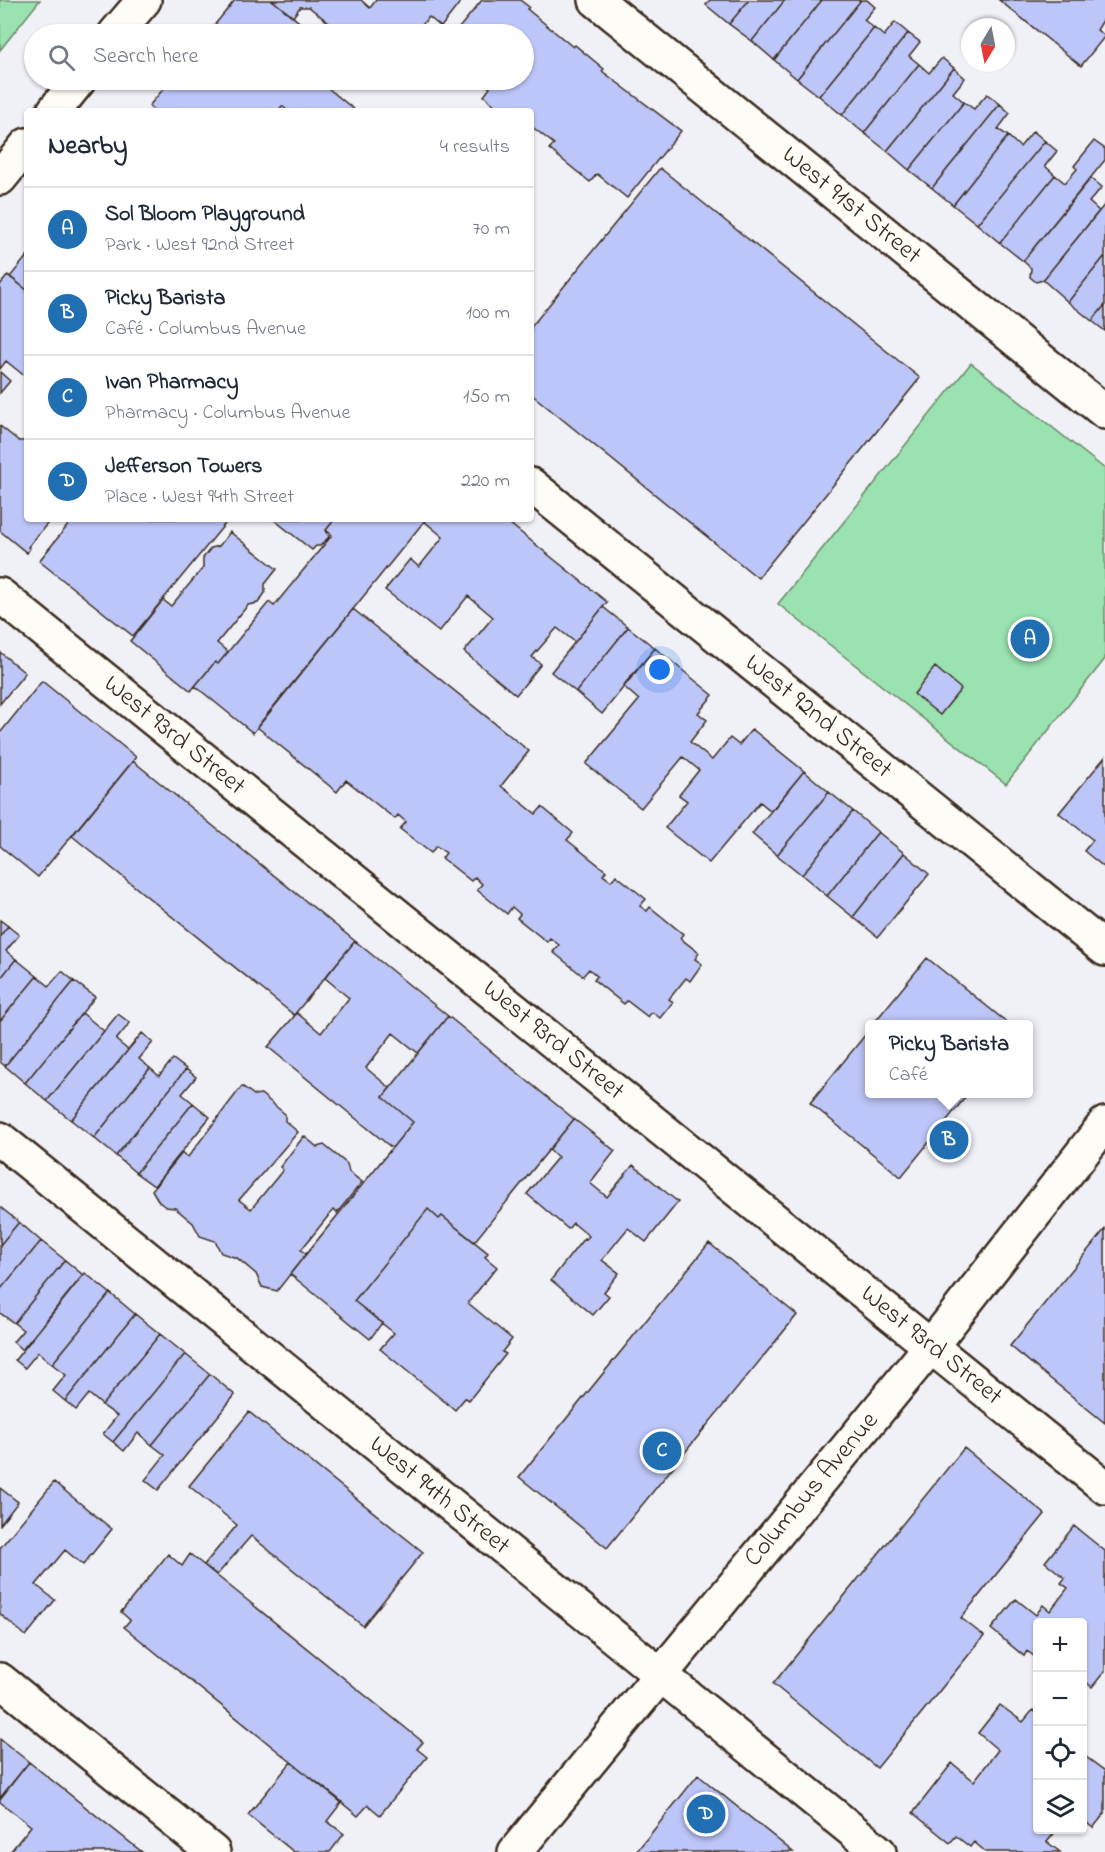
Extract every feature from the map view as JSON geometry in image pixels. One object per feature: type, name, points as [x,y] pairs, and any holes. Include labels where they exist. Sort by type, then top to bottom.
[{"type":"street","points":[[124,24],[144,0]]},
{"type":"street","name":"West 91st Street","points":[[596,0],[1105,412]]},
{"type":"street","points":[[0,178],[24,149]]},
{"type":"street","name":"West 92nd Street","points":[[534,487],[1105,949]]},
{"type":"street","name":"West 93rd Street","points":[[0,595],[1105,1487]]},
{"type":"street","name":"Columbus Avenue","points":[[515,1852],[659,1674],[931,1346],[1105,1124]]},
{"type":"street","name":"West 94th Street","points":[[0,1139],[879,1852]]},
{"type":"street","points":[[0,1680],[213,1852]]},
{"type":"green space","points":[[0,0],[40,0],[0,50]]},
{"type":"green space","points":[[971,363],[1105,469],[1105,659],[1006,784],[778,604]]},
{"type":"building","points":[[235,0],[272,0],[302,24],[215,24]]},
{"type":"building","points":[[272,0],[361,0],[370,8],[376,0],[462,0],[443,24],[437,24],[429,17],[423,24],[330,24],[309,7],[300,7],[293,17]]},
{"type":"building","points":[[482,0],[520,0],[529,7],[527,9],[573,47],[575,45],[604,69],[602,71],[681,131],[627,198],[597,174],[590,182],[549,149],[554,144],[534,128],[534,108],[498,108],[484,96],[488,90],[534,90],[534,24],[462,24]]},
{"type":"building","points":[[710,0],[749,0],[729,24],[706,5]]},
{"type":"building","points":[[749,0],[785,0],[752,41],[729,24]]},
{"type":"building","points":[[785,0],[822,0],[774,60],[752,41]]},
{"type":"building","points":[[822,0],[861,0],[797,79],[774,60]]},
{"type":"building","points":[[861,0],[867,0],[875,7],[864,20],[874,28],[819,96],[797,79]]},
{"type":"building","points":[[999,0],[1105,0],[1105,17],[1097,30],[1105,36],[1081,66]]},
{"type":"building","points":[[895,22],[908,33],[842,115],[819,96],[874,28],[884,36]]},
{"type":"building","points":[[908,33],[920,42],[909,56],[919,64],[864,133],[842,115]]},
{"type":"building","points":[[942,58],[954,68],[887,151],[864,133],[919,64],[929,73]]},
{"type":"building","points":[[954,68],[965,78],[953,93],[964,102],[909,170],[887,151]]},
{"type":"building","points":[[163,90],[330,90],[352,108],[284,108],[282,106],[280,108],[151,108],[149,106]]},
{"type":"building","points":[[987,94],[1000,104],[932,188],[909,170],[964,102],[974,109]]},
{"type":"building","points":[[1000,104],[1010,113],[998,129],[1008,136],[953,205],[932,188]]},
{"type":"building","points":[[1033,131],[1045,141],[977,224],[953,205],[1008,136],[1020,147]]},
{"type":"building","points":[[1045,141],[1057,151],[1045,166],[1055,175],[1000,243],[977,224]]},
{"type":"building","points":[[1094,141],[1105,149],[1105,160],[1023,261],[1000,243],[1055,175],[1065,183],[1077,169],[1074,166]]},
{"type":"building","points":[[660,168],[920,378],[758,578],[534,396],[534,323]]},
{"type":"building","points":[[1091,178],[1102,187],[1089,202],[1099,211],[1043,280],[1036,282],[1030,277],[1031,268],[1023,261]]},
{"type":"building","points":[[1105,204],[1105,256],[1068,302],[1043,280]]},
{"type":"building","points":[[1105,256],[1105,305],[1092,321],[1068,302]]},
{"type":"building","points":[[24,260],[24,288],[10,277]]},
{"type":"building","points":[[8,275],[24,288],[24,376],[6,361],[0,369],[0,285]]},
{"type":"building","points":[[1105,305],[1105,331],[1092,321]]},
{"type":"building","points":[[0,372],[10,381],[0,393]]},
{"type":"building","points":[[0,426],[19,441],[24,441],[24,522],[49,522],[28,547],[30,548],[27,553],[0,531]]},
{"type":"building","points":[[71,522],[227,522],[133,636],[39,561]]},
{"type":"building","points":[[277,522],[333,522],[326,530],[329,537],[312,550]]},
{"type":"building","points":[[333,522],[424,522],[253,733],[195,686],[215,662],[218,664],[269,602],[274,606],[332,535],[326,530]]},
{"type":"building","points":[[425,522],[508,522],[607,602],[575,642],[557,628],[532,657],[541,664],[516,695],[464,652],[493,617],[468,596],[439,632],[385,590],[410,559],[419,567],[443,537]]},
{"type":"building","points":[[230,532],[277,569],[265,584],[265,593],[258,603],[248,605],[217,643],[228,652],[218,664],[215,662],[191,691],[130,641],[163,600],[171,606],[203,568],[203,558],[211,548],[219,546]]},
{"type":"building","points":[[603,607],[628,627],[576,692],[551,672]]},
{"type":"building","points":[[353,609],[529,751],[501,786],[536,814],[542,807],[573,833],[567,840],[606,871],[603,875],[611,881],[616,875],[646,899],[640,906],[647,911],[650,907],[683,934],[680,938],[699,953],[695,959],[702,964],[690,981],[686,978],[669,999],[673,1002],[660,1018],[652,1012],[648,1017],[627,1001],[624,1004],[594,980],[597,976],[589,969],[583,976],[553,952],[559,945],[550,938],[547,942],[517,918],[520,914],[512,907],[507,914],[477,890],[482,884],[475,877],[471,881],[442,858],[446,853],[436,846],[431,853],[400,829],[406,822],[398,815],[395,819],[346,780],[337,792],[257,727]]},
{"type":"building","points":[[628,627],[655,648],[602,714],[576,692]]},
{"type":"building","points":[[655,648],[713,695],[698,713],[707,720],[690,742],[712,760],[730,738],[739,745],[752,729],[804,771],[775,807],[770,810],[760,802],[709,863],[665,828],[687,801],[679,795],[699,770],[683,757],[641,808],[586,764],[639,700],[623,686]]},
{"type":"building","points":[[0,652],[25,673],[0,704]]},
{"type":"building","points":[[935,667],[961,689],[940,715],[914,694]]},
{"type":"building","points":[[42,681],[136,757],[38,877],[0,846],[0,733]]},
{"type":"building","points":[[1105,757],[1105,868],[1084,851],[1093,840],[1059,813]]},
{"type":"building","points":[[133,761],[355,941],[294,1015],[72,836]]},
{"type":"building","points":[[804,771],[829,792],[777,855],[752,834]]},
{"type":"building","points":[[829,792],[853,811],[802,875],[777,855]]},
{"type":"building","points":[[853,811],[878,832],[827,896],[802,875]]},
{"type":"building","points":[[878,832],[904,853],[853,917],[827,896]]},
{"type":"building","points":[[904,853],[929,874],[878,937],[853,917]]},
{"type":"building","points":[[0,920],[8,926],[0,936]]},
{"type":"building","points":[[8,926],[19,935],[6,951],[16,959],[0,979],[0,936]]},
{"type":"building","points":[[355,941],[448,1016],[418,1053],[393,1033],[366,1068],[390,1088],[383,1097],[413,1122],[392,1148],[268,1047],[297,1013],[321,1033],[349,998],[325,978]]},
{"type":"building","points":[[927,958],[1004,1020],[876,1020]]},
{"type":"building","points":[[16,959],[37,976],[0,1021],[0,979]]},
{"type":"building","points":[[62,971],[74,981],[5,1066],[0,1062],[0,1021],[37,976],[49,986]]},
{"type":"building","points":[[74,981],[95,997],[25,1083],[5,1066]]},
{"type":"building","points":[[82,1013],[104,1031],[47,1101],[25,1083]]},
{"type":"building","points":[[118,1014],[130,1023],[116,1040],[128,1050],[71,1120],[47,1101]]},
{"type":"building","points":[[448,1016],[574,1119],[474,1242],[442,1216],[439,1219],[428,1209],[354,1301],[382,1323],[370,1339],[290,1274],[413,1122],[383,1097]]},
{"type":"building","points":[[142,1033],[153,1042],[139,1059],[150,1068],[94,1138],[71,1120]]},
{"type":"building","points":[[865,1035],[865,1098],[965,1098],[901,1177],[810,1103]]},
{"type":"building","points":[[173,1059],[186,1069],[116,1156],[94,1138],[150,1068],[159,1076]]},
{"type":"building","points":[[186,1069],[196,1077],[182,1094],[193,1103],[136,1173],[116,1156]]},
{"type":"building","points":[[242,1086],[254,1095],[261,1094],[285,1114],[285,1121],[298,1132],[239,1200],[251,1209],[283,1170],[280,1167],[304,1136],[317,1147],[324,1145],[347,1164],[349,1172],[362,1182],[337,1213],[333,1210],[301,1250],[306,1254],[277,1291],[262,1287],[256,1274],[237,1258],[221,1253],[215,1241],[200,1236],[193,1223],[175,1208],[166,1207],[159,1202],[152,1190],[182,1153],[188,1157]]},
{"type":"building","points":[[193,1103],[210,1117],[154,1186],[136,1173]]},
{"type":"building","points":[[574,1119],[615,1151],[590,1183],[607,1197],[633,1165],[678,1202],[646,1242],[628,1228],[602,1260],[619,1273],[604,1292],[609,1296],[593,1315],[551,1280],[584,1238],[589,1236],[573,1223],[568,1229],[527,1194],[558,1157],[549,1150]]},
{"type":"building","points":[[0,1207],[19,1222],[0,1245]]},
{"type":"building","points":[[428,1209],[439,1219],[442,1216],[488,1253],[485,1257],[497,1267],[468,1303],[512,1339],[502,1352],[506,1354],[469,1400],[465,1398],[455,1410],[380,1349],[394,1333],[354,1301]]},
{"type":"building","points":[[19,1222],[41,1241],[0,1290],[0,1245]]},
{"type":"building","points":[[1105,1229],[1105,1423],[1010,1346]]},
{"type":"building","points":[[41,1241],[65,1260],[14,1323],[0,1313],[0,1290]]},
{"type":"building","points":[[709,1243],[797,1315],[607,1548],[519,1477]]},
{"type":"building","points":[[65,1260],[83,1275],[22,1350],[13,1342],[23,1330],[14,1323]]},
{"type":"building","points":[[85,1273],[110,1293],[52,1364],[38,1352],[25,1368],[15,1360]]},
{"type":"building","points":[[110,1293],[135,1314],[65,1401],[53,1391],[66,1375],[52,1364]]},
{"type":"building","points":[[135,1314],[160,1334],[102,1405],[89,1394],[76,1410],[65,1401]]},
{"type":"building","points":[[160,1334],[185,1354],[113,1442],[103,1434],[117,1416],[102,1405]]},
{"type":"building","points":[[185,1354],[210,1374],[152,1445],[138,1433],[124,1451],[113,1442]]},
{"type":"building","points":[[210,1374],[235,1395],[158,1490],[145,1480],[165,1455],[152,1445]]},
{"type":"building","points":[[249,1412],[423,1552],[363,1626],[251,1536],[217,1575],[204,1565],[237,1525],[189,1486]]},
{"type":"building","points":[[964,1448],[1045,1514],[961,1618],[984,1636],[877,1768],[773,1684]]},
{"type":"building","points":[[54,1482],[112,1529],[83,1565],[65,1550],[36,1585],[55,1600],[26,1636],[0,1614],[0,1548]]},
{"type":"building","points":[[0,1488],[18,1502],[0,1525]]},
{"type":"building","points":[[1074,1526],[1105,1551],[1105,1671],[1092,1687],[1087,1683],[1087,1618],[1033,1618],[1033,1655],[1027,1651],[1024,1656],[991,1629],[1016,1599],[1036,1615],[1043,1605],[1050,1611],[1068,1588],[1061,1583],[1065,1578],[1045,1562]]},
{"type":"building","points":[[168,1554],[182,1566],[190,1554],[423,1742],[417,1749],[427,1757],[380,1815],[368,1805],[358,1816],[124,1627],[130,1620],[121,1612]]},
{"type":"building","points":[[1000,1705],[1023,1722],[1033,1710],[1033,1834],[1054,1834],[1047,1842],[1060,1852],[986,1852],[974,1842],[970,1847],[956,1836],[950,1843],[913,1813],[952,1763],[974,1781],[998,1750],[978,1733]]},
{"type":"building","points":[[0,1739],[29,1762],[0,1798]]},
{"type":"building","points":[[1087,1758],[1105,1771],[1105,1813],[1093,1828],[1087,1823]]},
{"type":"building","points":[[29,1762],[142,1852],[10,1852],[31,1826],[0,1802],[0,1799]]},
{"type":"building","points":[[291,1762],[342,1802],[327,1821],[344,1834],[330,1852],[294,1852],[248,1815]]},
{"type":"building","points":[[698,1775],[793,1852],[636,1852]]},
{"type":"place","name":"Sol Bloom Playground","points":[[1030,639]]},
{"type":"place","name":"Picky Barista","points":[[949,1140]]},
{"type":"place","name":"Ivan Pharmacy","points":[[662,1451]]},
{"type":"place","name":"Jefferson Towers","points":[[706,1814]]}]
